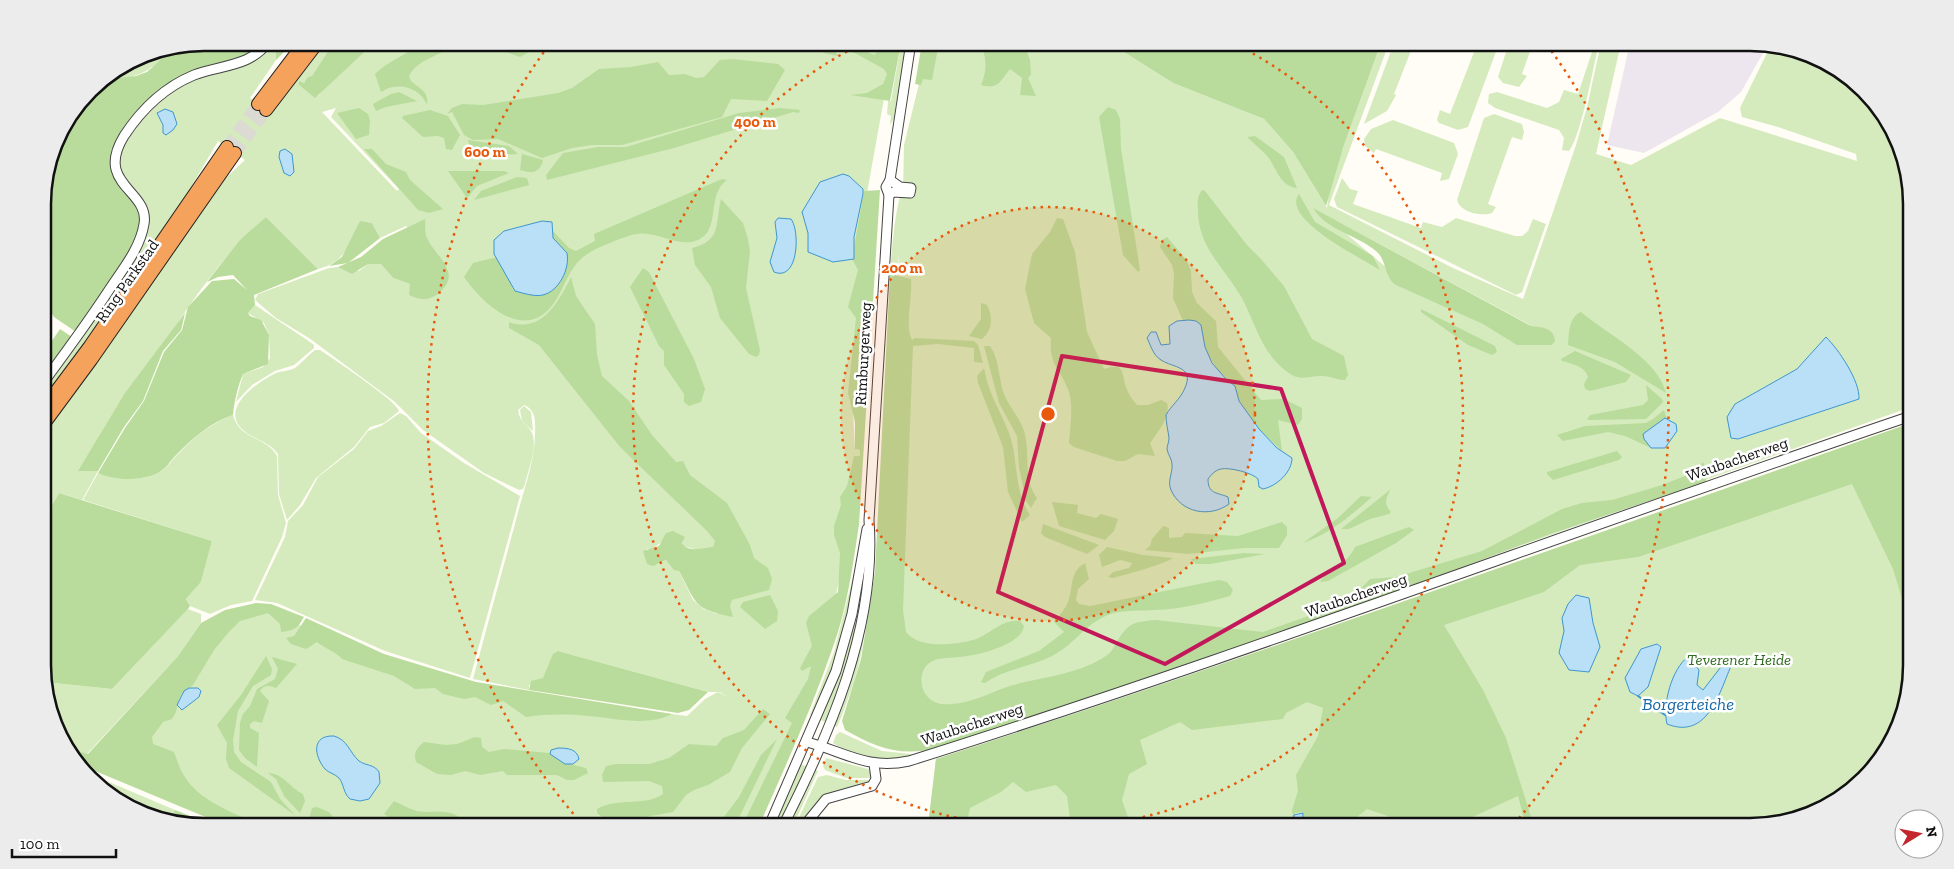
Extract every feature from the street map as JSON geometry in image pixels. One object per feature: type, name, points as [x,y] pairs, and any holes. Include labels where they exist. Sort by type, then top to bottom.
[{"type":"highway","points":[[299,51],[262,107],[310,51]]},
{"type":"highway","name":"Ring Parkstad","points":[[52,397],[231,150],[102,345],[52,413]]},
{"type":"street","points":[[52,371],[129,260],[145,223],[143,210],[122,183],[116,167],[116,154],[130,128],[148,106],[178,82],[202,72],[250,59],[261,51]]},
{"type":"street","name":"Rimburgerweg","points":[[787,818],[836,707],[854,652],[868,577],[869,520],[889,195],[886,187],[890,180],[910,51]]},
{"type":"street","points":[[889,195],[893,192],[911,190],[900,187],[890,180]]},
{"type":"street","name":"Waubacherweg","points":[[807,742],[856,760],[874,764],[909,761],[1369,607],[1714,482],[1903,419]]},
{"type":"street","name":"Rimburgerweg","points":[[774,818],[823,704],[844,644],[869,520]]},
{"type":"street","points":[[811,818],[826,799],[872,786],[876,779],[874,764]]},
{"type":"highlighted area","points":[[1062,356],[1281,389],[1344,563],[1165,664],[998,592]]},
{"type":"shaded area","points":[[1628,51],[1763,52],[1741,92],[1718,112],[1644,153],[1607,145]]},
{"type":"green space","points":[[205,51],[253,51],[245,57],[194,71],[163,88],[113,156],[135,199],[141,223],[138,234],[124,263],[76,332],[52,314],[52,195],[56,165],[67,137],[89,103],[103,89],[119,78],[136,76],[147,72],[165,56]]},
{"type":"green space","points":[[260,51],[274,51],[278,55],[276,60],[250,98],[271,113],[317,51],[329,51],[312,76],[303,83],[301,81],[298,84],[318,96],[326,86],[365,51],[893,51],[865,204],[853,414],[855,449],[860,450],[860,457],[851,472],[849,535],[829,626],[759,818],[223,818],[104,765],[226,612],[271,607],[301,626],[372,657],[473,688],[687,716],[705,699],[718,692],[708,692],[558,651],[543,678],[529,685],[529,690],[473,679],[532,462],[535,436],[534,415],[524,405],[518,410],[522,421],[532,433],[534,439],[532,458],[525,484],[523,489],[519,490],[484,473],[423,430],[395,402],[309,338],[276,318],[255,300],[258,294],[329,268],[338,267],[359,271],[368,264],[381,264],[393,278],[410,284],[448,269],[406,226],[380,238],[372,223],[360,222],[353,238],[340,258],[318,269],[266,217],[214,273],[169,336],[90,471],[98,471],[82,500],[59,493],[51,506],[52,419],[214,189],[245,160],[218,141],[174,216],[52,389],[52,376],[129,267],[137,197],[119,170],[119,157],[126,140],[149,109],[177,86]],"holes":[[[336,108],[331,117],[399,189],[397,191],[322,112]],[[685,537],[682,540],[683,546],[698,550],[717,614],[704,609],[693,600],[679,571],[666,560],[658,564],[646,549],[652,549],[663,541]]]},
{"type":"green space","points":[[274,51],[285,51],[276,60],[276,53]]},
{"type":"green space","points":[[328,51],[365,51],[315,98],[298,84],[300,81],[304,83],[308,77],[312,76]]},
{"type":"green space","points":[[409,51],[444,51],[418,65],[409,76],[411,81],[421,88],[427,96],[427,105],[419,94],[407,88],[394,87],[381,92],[375,74]]},
{"type":"green space","points":[[506,51],[531,51],[520,57]]},
{"type":"green space","points":[[821,51],[835,51],[838,56]]},
{"type":"green space","points":[[851,51],[865,51],[874,55],[878,51],[899,51],[890,101],[850,95],[867,93],[883,84],[887,74],[884,69]]},
{"type":"green space","points":[[900,51],[907,51],[894,119],[890,125],[891,116],[887,114],[888,101],[891,101]]},
{"type":"green space","points":[[921,51],[937,51],[932,80],[923,79],[921,85],[915,84]]},
{"type":"green space","points":[[927,51],[1122,51],[1173,83],[1264,119],[1293,152],[1327,208],[1331,175],[1343,148],[1378,51],[1386,51],[1329,205],[1453,268],[1523,299],[1576,145],[1587,107],[1599,51],[1619,51],[1596,154],[1631,165],[1720,118],[1857,161],[1856,154],[1778,127],[1742,117],[1740,108],[1767,53],[1779,54],[1799,59],[1826,72],[1858,96],[1882,128],[1898,165],[1903,205],[1903,410],[1413,584],[923,745],[885,533],[891,370],[899,254],[896,275],[890,274],[896,215],[900,195],[903,195],[904,145]],"holes":[[[1335,220],[1532,326],[1400,279],[1338,227]]]},
{"type":"green space","points":[[983,51],[1027,51],[1030,60],[1031,75],[1028,78],[1036,96],[1020,95],[1022,78],[1010,69],[999,83],[992,86],[981,85],[986,64]]},
{"type":"green space","points":[[1122,51],[1378,51],[1343,148],[1326,206],[1293,152],[1264,119],[1173,83]]},
{"type":"green space","points":[[1391,51],[1411,51],[1394,94],[1396,95],[1387,111],[1364,124]]},
{"type":"green space","points":[[1474,51],[1496,51],[1468,127],[1458,130],[1439,123],[1437,120],[1440,110],[1450,114]]},
{"type":"green space","points":[[1506,51],[1530,51],[1522,74],[1527,76],[1519,87],[1503,83],[1498,77]]},
{"type":"green space","points":[[1592,51],[1597,51],[1587,100],[1574,143],[1569,151],[1562,150],[1564,138],[1559,130],[1495,108],[1488,103],[1489,94],[1497,92],[1547,108],[1559,102],[1564,90],[1578,94]]},
{"type":"green space","points":[[165,56],[140,74],[119,78],[137,67]]},
{"type":"green space","points":[[733,59],[778,64],[785,70],[767,101],[731,99],[722,117],[622,145],[592,145],[572,148],[542,158],[498,139],[473,140],[464,135],[452,112],[447,114],[452,108],[462,104],[483,105],[558,93],[572,88],[599,69],[631,67],[658,62],[669,75],[685,74],[696,78],[704,77],[720,60]]},
{"type":"green space","points":[[399,92],[417,101],[386,107],[376,111],[373,104],[391,94]]},
{"type":"green space","points":[[1108,107],[1116,110],[1120,119],[1121,149],[1140,270],[1138,272],[1123,255],[1099,117]]},
{"type":"green space","points":[[359,108],[368,114],[370,121],[369,135],[356,139],[337,113]]},
{"type":"green space","points":[[780,108],[800,110],[799,113],[793,112],[674,148],[547,180],[546,175],[563,153],[598,147],[626,147],[739,113]]},
{"type":"green space","points":[[430,110],[448,116],[460,135],[452,150],[446,149],[444,138],[438,136],[423,137],[402,118],[403,116]]},
{"type":"green space","points":[[1494,114],[1522,124],[1524,132],[1522,140],[1512,137],[1488,204],[1496,207],[1492,213],[1477,214],[1462,208],[1457,200],[1484,118]]},
{"type":"green space","points":[[1393,120],[1454,143],[1458,154],[1449,179],[1440,181],[1442,173],[1376,149],[1374,153],[1365,146],[1364,139],[1371,129]]},
{"type":"green space","points":[[1255,136],[1284,157],[1297,188],[1291,187],[1283,180],[1268,157],[1247,137]]},
{"type":"green space","points":[[468,140],[509,146],[518,154],[481,154],[471,147]]},
{"type":"green space","points":[[364,149],[372,149],[386,164],[406,172],[410,180],[443,209],[429,213],[418,210]]},
{"type":"green space","points":[[522,154],[543,160],[540,168],[532,172],[520,170]]},
{"type":"green space","points":[[448,171],[504,171],[509,173],[477,186],[467,198]]},
{"type":"green space","points":[[517,177],[527,178],[529,185],[474,200],[481,191]]},
{"type":"green space","points":[[1342,178],[1350,189],[1358,191],[1353,204],[1421,228],[1423,222],[1442,227],[1456,218],[1515,236],[1522,236],[1528,231],[1533,219],[1546,224],[1522,292],[1516,295],[1337,207],[1334,199]]},
{"type":"green space","points":[[722,179],[727,180],[717,194],[710,227],[700,239],[693,242],[685,242],[653,235],[635,234],[596,249],[577,263],[554,303],[543,315],[530,320],[518,320],[505,316],[482,298],[464,277],[473,263],[497,257],[509,277],[513,290],[533,295],[558,243],[553,238],[553,231],[569,248],[576,251],[595,241],[594,234]]},
{"type":"green space","points":[[880,190],[859,524],[852,571],[838,632],[798,737],[763,818],[746,818],[792,723],[785,718],[808,679],[811,666],[802,671],[800,668],[812,646],[806,623],[809,616],[838,592],[840,553],[834,535],[834,526],[841,505],[840,497],[847,486],[854,456],[860,456],[860,450],[855,449],[855,422],[848,393],[856,318],[848,307],[858,270],[852,259],[864,191]]},
{"type":"green space","points":[[1202,190],[1205,191],[1247,245],[1284,286],[1312,339],[1344,356],[1348,375],[1345,380],[1325,376],[1296,377],[1282,368],[1267,351],[1237,289],[1208,249],[1203,238],[1198,212],[1199,196]]},
{"type":"green space","points":[[1299,194],[1315,222],[1373,256],[1380,270],[1342,248],[1312,226],[1301,215],[1296,204]]},
{"type":"green space","points":[[721,199],[743,223],[748,239],[750,251],[746,288],[760,350],[759,355],[756,357],[749,354],[720,318],[711,287],[695,265],[692,248],[702,245],[713,236],[716,230]]},
{"type":"green space","points":[[1313,208],[1531,326],[1547,329],[1552,333],[1555,341],[1552,345],[1517,345],[1483,324],[1396,285],[1389,278],[1377,252],[1361,241],[1335,228],[1319,216]]},
{"type":"green space","points":[[266,217],[318,269],[254,295],[255,305],[248,313],[250,316],[261,320],[269,335],[268,364],[243,374],[236,394],[233,415],[217,422],[196,436],[161,472],[136,479],[112,478],[98,473],[144,401],[164,352],[182,330],[188,307],[212,281],[234,279],[247,290],[233,275],[218,277],[207,282],[240,240]]},
{"type":"green space","points":[[1057,218],[1063,219],[1075,252],[1087,332],[1104,369],[1116,367],[1121,370],[1127,390],[1137,405],[1148,405],[1161,400],[1167,403],[1168,408],[1165,419],[1150,443],[1155,456],[1138,454],[1125,461],[1117,461],[1074,447],[1069,443],[1070,395],[1065,381],[1053,360],[1051,338],[1034,323],[1025,289],[1032,254],[1050,232]]},
{"type":"green space","points":[[425,219],[427,238],[446,265],[449,279],[438,294],[431,298],[424,299],[409,295],[410,284],[393,278],[381,264],[368,264],[352,274],[338,267],[361,257],[383,239]]},
{"type":"green space","points":[[360,221],[372,223],[380,238],[348,263],[329,266],[342,257]]},
{"type":"green space","points":[[1167,237],[1186,259],[1191,271],[1192,292],[1197,303],[1216,321],[1218,347],[1261,400],[1284,399],[1302,408],[1302,419],[1298,425],[1278,420],[1282,451],[1259,429],[1239,401],[1235,386],[1216,368],[1207,352],[1203,339],[1189,320],[1183,321],[1173,298],[1174,273],[1172,265],[1160,247],[1162,240]]},
{"type":"green space","points":[[643,268],[649,272],[694,359],[705,389],[701,402],[689,406],[684,402],[684,394],[664,365],[664,351],[659,346],[630,287]]},
{"type":"green space","points":[[890,274],[911,279],[909,326],[912,340],[915,338],[974,341],[978,345],[983,363],[974,362],[974,348],[938,344],[913,346],[903,610],[906,632],[919,641],[947,644],[979,638],[1007,622],[1020,621],[1024,626],[1021,633],[1015,639],[987,652],[938,659],[930,662],[924,668],[921,680],[925,693],[932,701],[938,703],[959,703],[1013,685],[1086,667],[1108,654],[1124,631],[1136,623],[1156,620],[1263,632],[1348,602],[1370,579],[1396,577],[1482,551],[1562,509],[1582,503],[1612,500],[1662,485],[1690,474],[1703,462],[1706,469],[1706,482],[1550,534],[1379,599],[935,749],[909,752],[888,749],[867,742],[845,730],[842,721],[861,659],[875,572]]},
{"type":"green space","points":[[571,277],[576,296],[595,324],[597,355],[602,376],[629,401],[652,435],[676,462],[683,461],[690,475],[727,503],[750,545],[754,558],[768,568],[772,579],[769,590],[732,600],[730,606],[733,617],[703,608],[693,598],[679,571],[674,570],[666,560],[653,566],[647,564],[643,551],[659,546],[666,533],[673,531],[685,537],[682,543],[692,549],[713,547],[715,541],[620,447],[539,345],[509,328],[509,322],[531,323],[548,313],[561,296]]},
{"type":"green space","points":[[981,303],[987,305],[991,319],[988,332],[982,339],[969,336],[981,319]]},
{"type":"green space","points":[[255,305],[314,345],[314,348],[294,365],[275,371],[252,385],[236,402],[243,374],[263,367],[270,358],[269,335],[264,323],[248,313]]},
{"type":"green space","points":[[1421,309],[1495,346],[1497,352],[1492,355],[1468,345],[1421,312]]},
{"type":"green space","points":[[1581,312],[1642,358],[1653,369],[1666,393],[1615,362],[1568,345],[1572,321]]},
{"type":"green space","points":[[185,313],[181,330],[163,351],[143,401],[124,427],[98,471],[78,471],[125,393]]},
{"type":"green space","points":[[60,329],[72,337],[52,366],[52,341]]},
{"type":"green space","points":[[984,346],[990,346],[993,351],[1004,394],[1024,431],[1028,474],[1032,490],[1037,498],[1031,508],[1026,501],[1019,467],[1017,436],[999,403]]},
{"type":"green space","points":[[315,350],[320,350],[363,380],[387,398],[399,411],[384,423],[370,427],[354,447],[316,478],[300,505],[287,520],[279,494],[278,454],[274,449],[240,427],[236,419],[236,410],[239,402],[253,388],[276,373],[295,368]]},
{"type":"green space","points":[[1575,351],[1631,375],[1626,382],[1590,391],[1585,389],[1584,384],[1588,377],[1584,370],[1561,359]]},
{"type":"green space","points":[[984,368],[992,395],[1009,433],[1021,495],[1030,515],[1022,522],[1008,492],[1003,447],[978,383],[977,376]]},
{"type":"green space","points":[[1646,385],[1663,402],[1646,419],[1587,420],[1590,415],[1643,405],[1648,400]]},
{"type":"green space","points":[[524,406],[531,412],[533,431],[522,421],[520,410]]},
{"type":"green space","points":[[1664,410],[1667,419],[1644,439],[1651,448],[1625,436],[1608,432],[1563,441],[1557,435],[1585,426],[1646,423]]},
{"type":"green space","points":[[400,413],[406,416],[421,433],[464,463],[520,496],[470,678],[385,651],[277,603],[255,600],[285,537],[288,521],[303,505],[318,477],[354,449],[368,431],[381,426]]},
{"type":"green space","points":[[233,415],[241,429],[266,445],[277,456],[278,495],[286,523],[282,537],[252,601],[231,605],[210,614],[190,606],[186,599],[201,582],[212,541],[83,500],[98,473],[112,478],[136,479],[158,473],[198,435]]},
{"type":"green space","name":"Teverener Heide","points":[[1903,426],[1903,664],[1900,694],[1895,714],[1882,741],[1858,773],[1826,797],[1799,810],[1759,817],[929,818],[936,759],[1303,637]]},
{"type":"green space","points":[[1903,426],[1903,602],[1893,569],[1852,484],[1638,557],[1580,565],[1544,592],[1444,625],[1483,690],[1506,738],[1531,817],[1524,817],[1518,796],[1472,817],[1391,817],[1367,809],[1357,817],[1304,817],[1303,812],[1295,813],[1293,817],[1292,810],[1298,791],[1296,775],[1318,736],[1323,708],[1307,702],[1286,713],[1283,719],[1192,730],[1180,722],[1140,740],[1147,764],[1129,774],[1122,800],[1128,817],[1070,817],[1067,796],[1056,785],[1026,792],[1013,782],[1001,792],[970,808],[968,818],[929,818],[936,759],[1303,636]]},
{"type":"green space","points":[[1617,451],[1622,457],[1619,460],[1553,480],[1547,474],[1547,472]]},
{"type":"green space","points":[[1391,489],[1386,500],[1391,512],[1389,514],[1370,519],[1349,529],[1341,529]]},
{"type":"green space","points":[[59,493],[212,541],[201,582],[186,599],[190,606],[188,609],[112,689],[53,683],[51,664],[51,506]]},
{"type":"green space","points":[[1361,496],[1372,497],[1331,529],[1303,543],[1338,518]]},
{"type":"green space","points":[[1052,502],[1078,505],[1077,513],[1096,518],[1101,514],[1118,519],[1114,531],[1105,540],[1059,526]]},
{"type":"green space","points":[[1282,522],[1287,527],[1287,535],[1279,548],[1244,548],[1188,554],[1145,550],[1150,546],[1152,539],[1163,526],[1169,528],[1169,538],[1182,537],[1185,533],[1238,536]]},
{"type":"green space","points":[[1043,524],[1099,545],[1087,554],[1045,537],[1041,533]]},
{"type":"green space","points":[[1409,527],[1414,530],[1396,543],[1328,581],[1320,582],[1328,573],[1348,558],[1355,547]]},
{"type":"green space","points":[[867,544],[862,599],[850,657],[827,723],[821,720],[851,638]]},
{"type":"green space","points":[[1107,547],[1143,555],[1173,558],[1154,566],[1112,578],[1108,577],[1113,572],[1129,568],[1132,563],[1120,560],[1102,567],[1099,555]]},
{"type":"green space","points":[[1244,553],[1265,554],[1211,564],[1196,564],[1191,559]]},
{"type":"green space","points":[[1085,563],[1089,579],[1078,589],[1076,600],[1079,604],[1090,606],[1219,580],[1227,582],[1233,590],[1230,596],[1193,605],[1165,609],[1124,611],[1105,616],[1096,621],[1068,646],[1052,656],[1001,674],[985,683],[981,682],[986,672],[1039,651],[1064,632],[1054,622],[1069,600],[1073,577],[1079,567]]},
{"type":"green space","points":[[856,565],[847,623],[814,717],[810,715],[834,652]]},
{"type":"green space","points":[[770,595],[778,611],[777,621],[765,629],[740,607],[743,602]]},
{"type":"green space","points":[[256,603],[271,604],[304,617],[295,628],[281,632],[280,624],[268,613],[240,621],[214,650],[193,685],[184,691],[172,719],[163,722],[152,737],[153,744],[174,752],[183,774],[200,794],[245,818],[208,818],[94,770],[79,751],[88,754],[178,656],[201,623],[225,610]]},
{"type":"green space","points":[[188,609],[201,614],[201,623],[178,656],[87,754],[79,752],[63,723],[56,704],[53,683],[112,689]]},
{"type":"green space","points":[[306,618],[384,654],[476,682],[672,714],[662,718],[642,721],[572,715],[526,717],[503,701],[491,705],[475,697],[464,699],[443,694],[435,688],[415,689],[394,676],[342,659],[317,642],[306,649],[291,644],[286,638],[294,636]]},
{"type":"green space","points":[[864,621],[860,661],[837,727],[832,725]]},
{"type":"green space","points":[[558,651],[708,692],[689,710],[678,713],[529,690],[531,681],[543,678],[553,654]]},
{"type":"green space","points":[[266,656],[272,669],[271,675],[253,686],[238,711],[233,740],[234,752],[241,762],[271,782],[280,799],[296,816],[229,768],[226,759],[227,743],[217,725],[241,695]]},
{"type":"green space","points":[[272,657],[297,664],[276,688],[266,686],[260,691],[269,701],[262,723],[254,721],[250,724],[250,728],[259,733],[257,767],[245,758],[239,750],[240,723],[257,689],[275,679],[278,669]]},
{"type":"green space","points":[[763,709],[770,714],[742,748],[730,772],[686,795],[673,812],[642,818],[603,818],[597,813],[597,809],[605,805],[647,800],[663,794],[662,786],[649,781],[603,782],[602,775],[606,766],[616,764],[649,764],[669,758],[689,744],[716,746],[723,738],[744,730]]},
{"type":"green space","points":[[840,732],[882,751],[911,754],[910,757],[880,759],[860,756],[833,743],[836,735]]},
{"type":"green space","points":[[475,737],[481,738],[482,747],[489,752],[504,749],[549,753],[565,763],[586,768],[588,773],[574,780],[567,780],[557,775],[507,775],[503,771],[480,775],[465,771],[451,775],[437,774],[416,762],[416,751],[424,742],[446,745],[457,744]]},
{"type":"green space","points":[[777,739],[739,818],[723,818],[739,797],[761,755]]},
{"type":"green space","points":[[826,758],[868,769],[872,773],[872,778],[846,778],[825,770],[823,766]]},
{"type":"green space","points":[[800,764],[809,767],[785,818],[777,818]]},
{"type":"green space","points":[[813,769],[818,771],[797,818],[791,818]]},
{"type":"green space","points":[[268,773],[278,775],[303,794],[305,801],[300,813],[284,796],[276,779]]},
{"type":"green space","points":[[827,775],[846,780],[872,780],[869,784],[830,794],[809,818],[799,818],[818,777]]},
{"type":"green space","points":[[104,780],[175,810],[173,815],[146,806],[128,797]]},
{"type":"green space","points":[[394,801],[417,811],[442,812],[454,814],[460,818],[390,818],[384,814]]},
{"type":"green space","points":[[317,807],[329,812],[333,817],[309,818],[312,808]]},
{"type":"green space","points":[[175,810],[192,817],[175,815],[173,815]]},
{"type":"water","points":[[165,109],[173,112],[177,124],[166,135],[163,133],[163,125],[157,113]]},
{"type":"water","points":[[285,149],[292,154],[294,172],[290,176],[284,173],[279,157],[280,151]]},
{"type":"water","points":[[843,174],[849,176],[863,189],[863,194],[854,237],[854,259],[833,262],[808,252],[808,233],[802,212],[820,182]]},
{"type":"water","points":[[778,218],[791,219],[796,233],[793,263],[782,273],[774,272],[770,262],[777,238],[775,222]]},
{"type":"water","points":[[542,221],[552,222],[553,238],[567,253],[565,272],[558,284],[549,293],[532,295],[515,291],[494,254],[494,240],[504,231]]},
{"type":"water","points":[[1177,321],[1196,321],[1201,325],[1205,347],[1212,363],[1235,386],[1239,401],[1259,429],[1277,448],[1292,458],[1287,473],[1283,478],[1263,489],[1259,487],[1258,479],[1246,473],[1225,469],[1215,472],[1208,479],[1209,487],[1214,492],[1228,497],[1229,504],[1213,511],[1205,512],[1197,511],[1182,504],[1171,490],[1170,483],[1172,464],[1167,449],[1169,438],[1166,415],[1182,393],[1187,382],[1187,376],[1182,369],[1158,358],[1147,338],[1151,332],[1156,332],[1161,345],[1170,344],[1169,326]]},
{"type":"water","points":[[1826,337],[1837,350],[1852,375],[1859,399],[1738,439],[1731,438],[1727,417],[1735,404],[1797,369]]},
{"type":"water","points":[[1665,418],[1676,424],[1677,431],[1665,448],[1651,448],[1644,439],[1643,434]]},
{"type":"water","points":[[1576,595],[1589,598],[1593,623],[1600,647],[1589,672],[1569,670],[1559,653],[1564,631],[1562,618],[1568,604]]},
{"type":"water","name":"Borgerteiche","points":[[1657,644],[1661,647],[1648,687],[1638,696],[1630,692],[1625,678],[1641,649]]},
{"type":"water","name":"Borgerteiche","points":[[1688,657],[1699,670],[1697,685],[1703,690],[1727,659],[1731,666],[1710,712],[1692,726],[1681,727],[1667,724],[1667,697],[1677,669]]},
{"type":"water","points":[[189,688],[198,688],[201,691],[199,697],[182,710],[177,705],[184,691]]},
{"type":"water","points":[[334,736],[345,743],[359,761],[375,768],[379,772],[380,783],[369,799],[360,801],[350,799],[339,778],[321,764],[317,753],[318,743],[321,739]]},
{"type":"water","points":[[558,748],[572,750],[579,759],[573,764],[565,764],[550,754],[551,750]]},
{"type":"water","points":[[1303,813],[1303,817],[1294,817],[1294,815]]},
{"type":"waterway","points":[[1638,696],[1665,715]]},
{"type":"tunnel","points":[[227,147],[258,104]]},
{"type":"tunnel","points":[[235,153],[266,110]]}]
